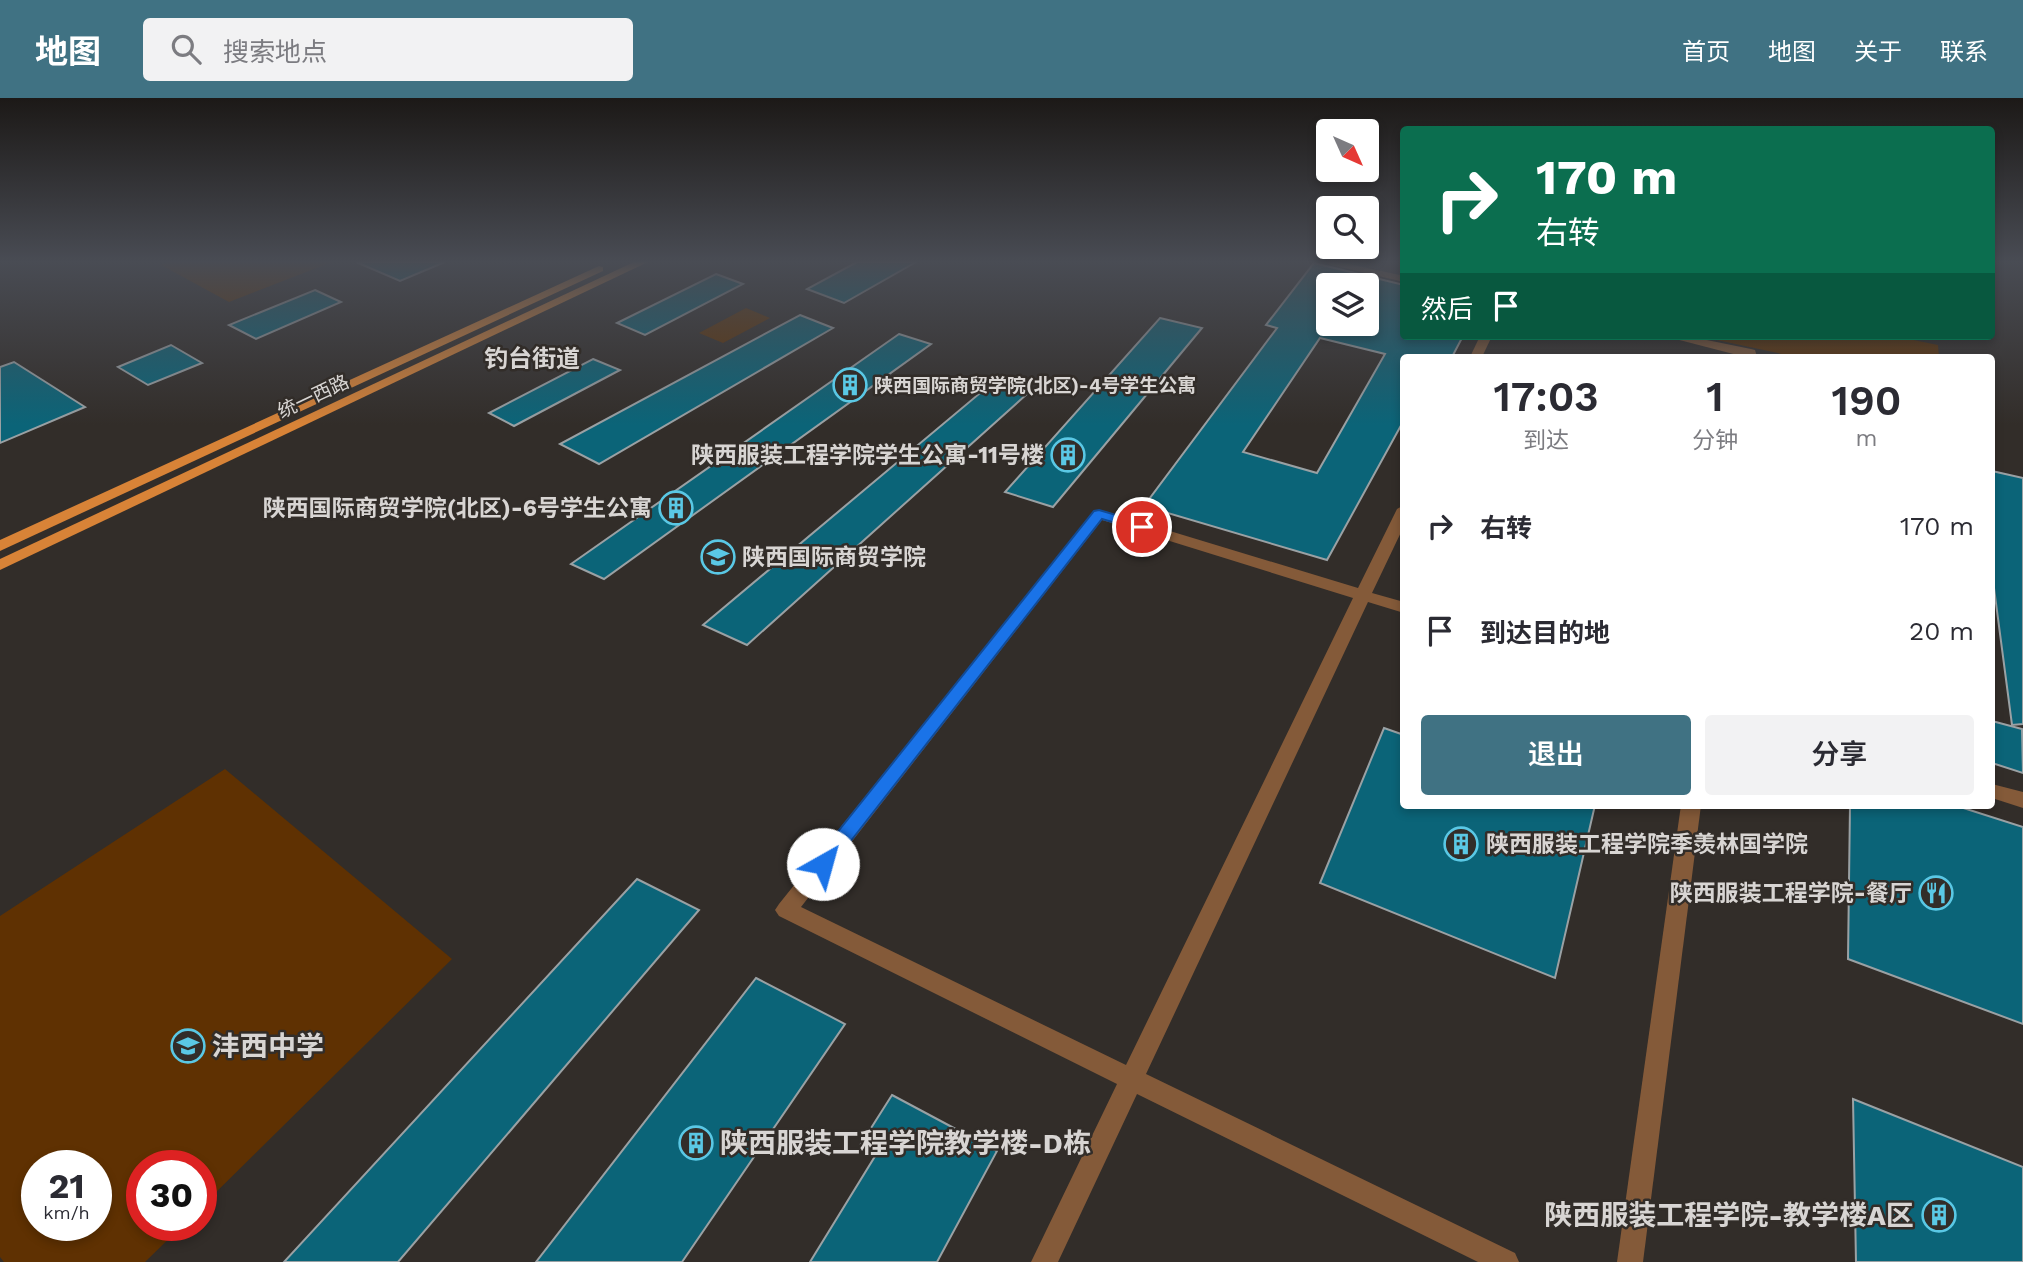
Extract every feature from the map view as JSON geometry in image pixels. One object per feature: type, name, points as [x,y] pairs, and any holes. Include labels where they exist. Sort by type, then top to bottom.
[{"type":"main road","name":"统一西路","points":[[0,546],[497,316]]},
{"type":"main road","name":"统一西路","points":[[0,565],[528,316]]},
{"type":"street","points":[[1688,340],[1751,354]]},
{"type":"street","points":[[1400,607],[1099,514],[786,910],[1506,1262]]},
{"type":"street","points":[[1044,1262],[1400,517]]},
{"type":"street","points":[[1995,791],[2023,800]]},
{"type":"street","points":[[1630,1262],[1690,809]]},
{"type":"shaded area","points":[[730,316],[770,318],[723,343],[699,333]]},
{"type":"shaded area","points":[[1717,340],[1914,340],[1938,345],[1939,354],[1782,354]]},
{"type":"shaded area","name":"沣西中学","points":[[225,769],[452,959],[217,1191],[217,1150],[126,1150],[126,1241],[167,1241],[145,1262],[4,1262],[0,1257],[0,916]]},
{"type":"building","points":[[250,316],[308,316],[256,339],[229,325]]},
{"type":"building","points":[[630,316],[681,316],[645,335],[617,323]]},
{"type":"building","points":[[798,316],[833,328],[599,464],[560,444]]},
{"type":"building","points":[[1273,316],[1316,316],[1316,336],[1379,336],[1379,316],[1400,316],[1400,340],[1461,340],[1454,354],[1400,354],[1400,427],[1327,560],[1144,506],[1277,328],[1266,325]],"holes":[[[1320,338],[1385,354],[1317,473],[1243,452]]]},
{"type":"building","points":[[1160,318],[1202,328],[1053,507],[1005,492]]},
{"type":"building","points":[[899,334],[931,344],[604,579],[571,564]]},
{"type":"building","points":[[171,345],[202,363],[148,385],[118,367]]},
{"type":"building","points":[[593,359],[620,370],[514,426],[489,413]]},
{"type":"building","points":[[14,362],[85,407],[0,443],[0,367]]},
{"type":"building","points":[[992,383],[1027,394],[747,645],[703,625]]},
{"type":"building","points":[[1995,472],[2023,478],[2023,724],[2012,725],[1995,596]]},
{"type":"building","points":[[1995,722],[2022,729],[2023,773],[1995,764]]},
{"type":"building","name":"陕西服装工程学院季羡林国学院","points":[[1384,728],[1400,734],[1400,809],[1594,809],[1555,978],[1320,883]]},
{"type":"building","name":"陕西服装工程学院-餐厅","points":[[1850,809],[1967,809],[2023,827],[2023,1024],[1848,959]]},
{"type":"building","points":[[637,879],[699,910],[398,1262],[284,1262]]},
{"type":"building","name":"陕西服装工程学院教学楼-D栋","points":[[756,978],[845,1024],[682,1262],[536,1262]]},
{"type":"building","points":[[892,1095],[997,1151],[937,1262],[810,1262],[877,1153],[861,1144]]},
{"type":"building","name":"陕西服装工程学院-教学楼A区","points":[[1853,1099],[2023,1167],[2023,1262],[1856,1262]]},
{"type":"place","name":"陕西国际商贸学院(北区)-4号学生公寓","points":[[850,385]]},
{"type":"place","name":"陕西服装工程学院学生公寓-11号楼","points":[[1068,455]]},
{"type":"place","name":"陕西国际商贸学院(北区)-6号学生公寓","points":[[676,508]]},
{"type":"place","name":"陕西国际商贸学院","points":[[718,557]]},
{"type":"place","name":"陕西服装工程学院季羡林国学院","points":[[1461,844]]},
{"type":"place","name":"陕西服装工程学院-餐厅","points":[[1936,893]]},
{"type":"place","name":"沣西中学","points":[[188,1046]]},
{"type":"place","name":"陕西服装工程学院教学楼-D栋","points":[[696,1143]]},
{"type":"place","name":"陕西服装工程学院-教学楼A区","points":[[1939,1215]]},
{"type":"district","name":"钓台街道","points":[[532,359]]},
{"type":"route","points":[[823,864],[1099,514],[1142,527]]}]
